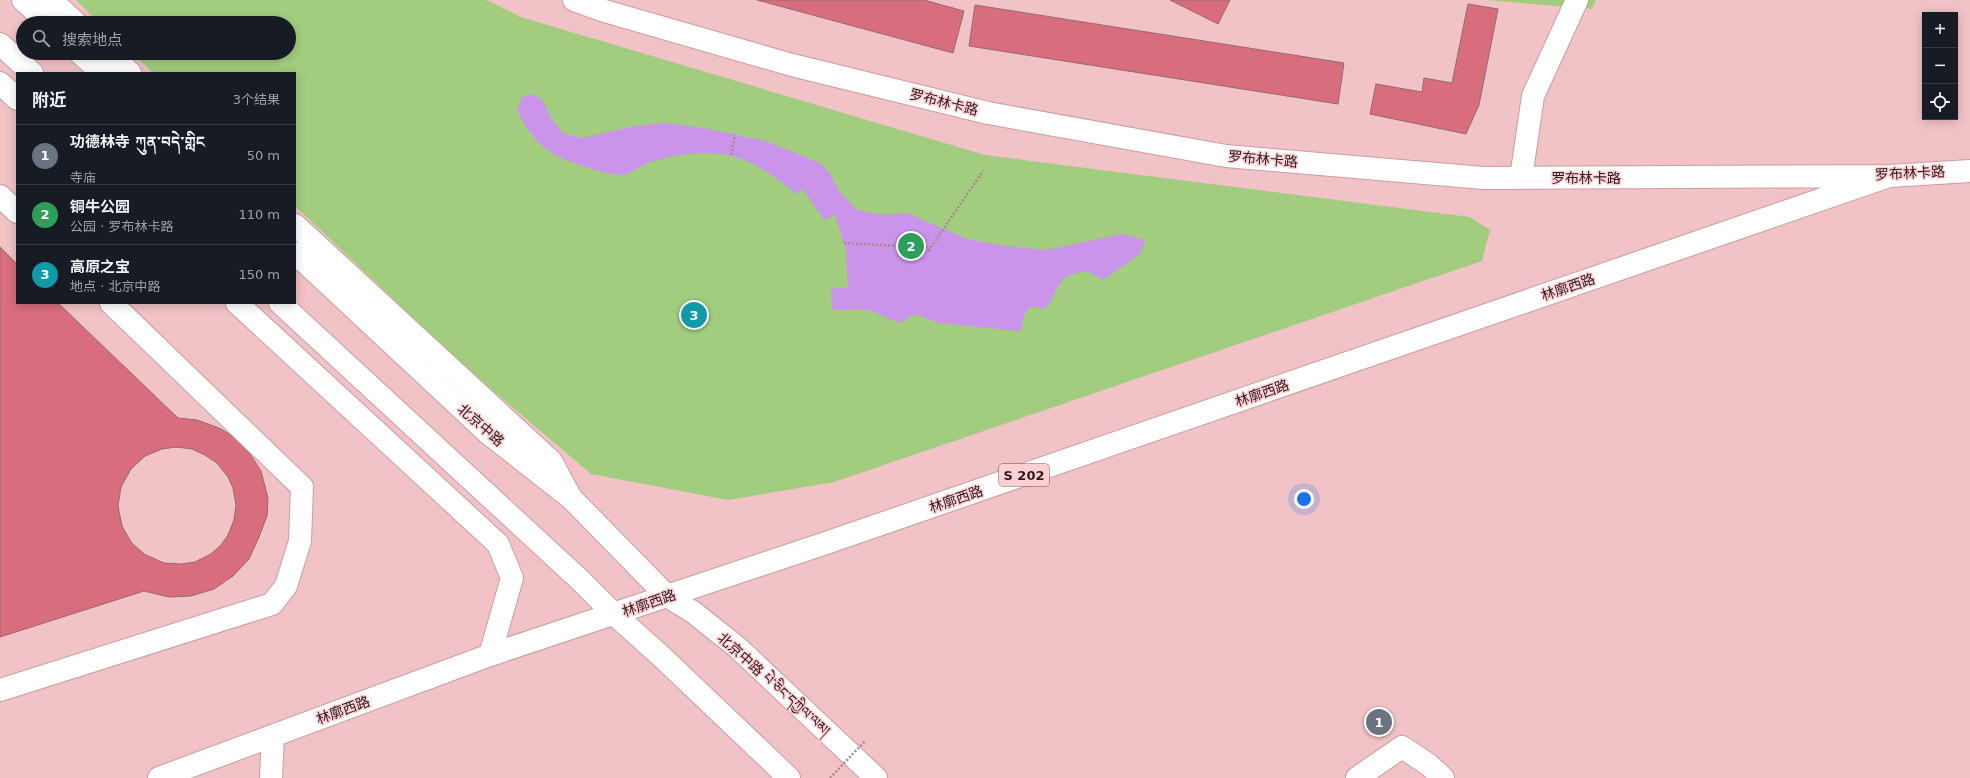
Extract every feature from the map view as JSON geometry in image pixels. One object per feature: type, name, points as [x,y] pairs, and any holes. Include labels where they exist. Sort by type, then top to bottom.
[{"type":"main road","points":[[23,0],[40,16]]},
{"type":"main road","points":[[51,0],[68,16]]},
{"type":"main road","name":"罗布林卡路","points":[[574,0],[601,10],[792,65],[988,113],[1226,156],[1483,178],[1889,176],[1970,171]]},
{"type":"main road","points":[[1521,178],[1533,96],[1578,0]]},
{"type":"main road","points":[[0,44],[16,58]]},
{"type":"main road","points":[[18,60],[31,72]]},
{"type":"main road","points":[[88,60],[101,72]]},
{"type":"main road","points":[[116,60],[129,72]]},
{"type":"main road","points":[[0,83],[16,98]]},
{"type":"main road","name":"林廓西路","points":[[160,778],[490,655],[823,544],[1889,176]]},
{"type":"main road","points":[[0,196],[16,211]]},
{"type":"main road","points":[[296,226],[551,461],[571,498]]},
{"type":"main road","name":"北京中路","points":[[296,254],[488,434],[571,498],[667,596]]},
{"type":"main road","points":[[0,690],[272,604],[286,586],[300,541],[302,487],[112,304]]},
{"type":"main road","points":[[238,304],[498,544],[512,578],[490,655]]},
{"type":"main road","points":[[281,304],[580,580],[614,614],[662,656],[789,778]]},
{"type":"main road","name":"北京中路 པེ་ཅིང་དཀྱིལ་ལམ།","points":[[667,596],[692,612],[737,647],[876,778]]},
{"type":"main road","points":[[271,778],[273,736]]},
{"type":"main road","points":[[1357,778],[1402,747],[1429,765],[1443,778]]},
{"type":"path","points":[[731,155],[735,135]]},
{"type":"path","points":[[844,242],[900,246],[909,255],[919,240],[929,250],[983,171]]},
{"type":"path","points":[[830,778],[865,741]]},
{"type":"green space","points":[[76,0],[487,0],[521,17],[985,155],[1470,217],[1490,230],[1482,261],[834,482],[728,500],[591,474],[466,368],[296,207],[296,72],[152,72],[139,60],[296,60],[296,16],[93,16]]},
{"type":"green space","points":[[1487,0],[1596,0],[1592,9]]},
{"type":"shaded area","points":[[532,94],[542,99],[551,118],[563,133],[583,138],[633,126],[666,123],[703,128],[766,141],[820,163],[829,172],[839,191],[857,210],[883,215],[907,213],[967,239],[1006,246],[1046,250],[1122,234],[1145,240],[1140,254],[1103,280],[1087,271],[1068,276],[1061,282],[1051,301],[1044,309],[1031,306],[1024,315],[1021,331],[938,323],[915,314],[900,323],[869,310],[832,310],[831,288],[848,288],[846,250],[835,215],[824,220],[803,189],[797,194],[758,167],[741,159],[722,154],[701,153],[667,157],[648,163],[626,174],[603,172],[565,160],[546,149],[538,142],[524,123],[517,110],[522,97]]},
{"type":"building","points":[[757,0],[924,0],[964,11],[953,53]]},
{"type":"building","points":[[1170,0],[1230,0],[1218,24]]},
{"type":"building","points":[[1468,4],[1498,9],[1479,105],[1466,134],[1370,114],[1376,84],[1422,92],[1424,78],[1452,83]]},
{"type":"building","points":[[975,5],[1344,63],[1338,104],[969,46]]},
{"type":"building","points":[[0,247],[16,263],[16,304],[59,304],[178,418],[197,420],[219,428],[236,438],[250,454],[261,471],[268,498],[267,516],[249,559],[233,576],[214,589],[191,596],[169,597],[144,591],[0,637]],"holes":[[[176,447],[192,449],[217,463],[228,477],[233,488],[236,505],[234,520],[228,535],[221,545],[211,554],[195,562],[181,564],[164,563],[144,554],[131,542],[122,526],[118,506],[121,487],[131,469],[145,456],[162,449]]]},
{"type":"place","name":"铜牛公园","points":[[911,246]]},
{"type":"place","name":"高原之宝","points":[[694,315]]},
{"type":"place","name":"功德林寺 ཀུན་བདེ་གླིང","points":[[1379,722]]}]
